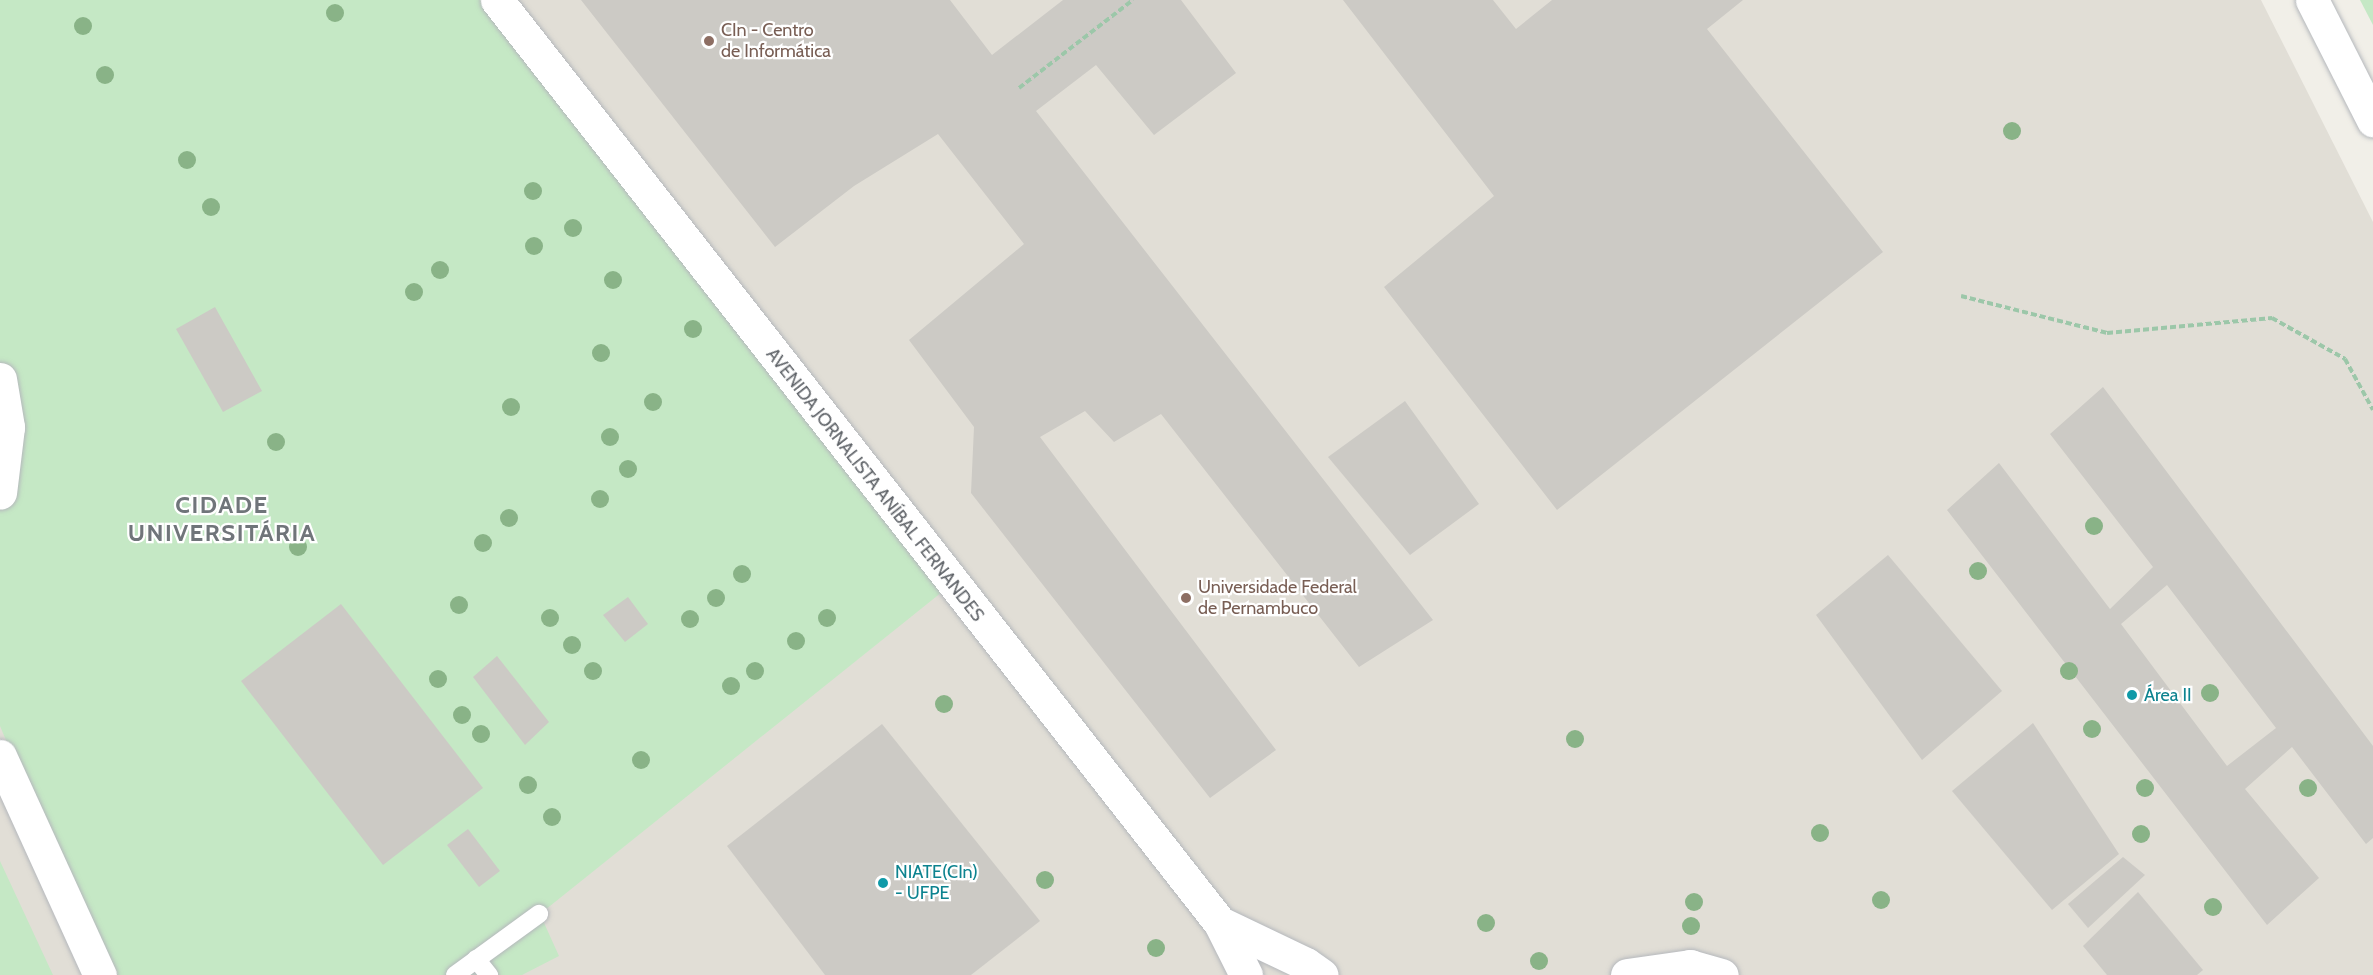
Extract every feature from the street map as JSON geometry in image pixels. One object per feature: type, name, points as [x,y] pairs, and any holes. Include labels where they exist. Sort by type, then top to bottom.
[{"type":"street","name":"AVENIDA JORNALISTA ANÍBAL FERNANDES","points":[[497,0],[1220,923],[1246,975]]},
{"type":"street","points":[[2312,0],[2373,120]]},
{"type":"street","points":[[0,379],[8,427],[0,493]]},
{"type":"street","points":[[0,756],[100,975]]},
{"type":"street","points":[[1220,923],[1306,964],[1322,975]]},
{"type":"street","points":[[1627,975],[1690,966],[1722,975]]},
{"type":"lane","points":[[455,975],[539,914]]},
{"type":"lane","points":[[477,959],[489,975]]},
{"type":"path","points":[[1019,88],[1133,0]]},
{"type":"path","points":[[1961,296],[2107,333],[2272,318],[2344,359],[2373,410]]},
{"type":"shaded area","name":"Universidade Federal de Pernambuco","points":[[0,0],[2261,0],[2373,222],[2373,975],[0,975]]},
{"type":"green space","points":[[0,0],[490,0],[952,584],[540,914],[559,956],[522,975],[105,975],[0,726]]},
{"type":"green space","points":[[2360,0],[2373,0],[2373,25]]},
{"type":"green space","points":[[0,861],[53,975],[0,975]]},
{"type":"building","points":[[581,0],[950,0],[992,55],[1063,0],[1181,0],[1236,73],[1154,135],[1096,65],[1036,111],[1433,620],[1359,667],[1161,414],[1114,442],[1085,411],[1040,437],[1276,750],[1210,798],[971,493],[974,427],[909,340],[1024,244],[938,134],[854,186],[775,247]]},
{"type":"building","points":[[1343,0],[1493,0],[1516,29],[1552,0],[1743,0],[1707,29],[1883,252],[1557,510],[1384,287],[1494,196]]},
{"type":"building","points":[[215,307],[262,391],[223,412],[176,329]]},
{"type":"building","points":[[2103,387],[2373,746],[2373,838],[2366,844],[2292,747],[2245,789],[2319,878],[2267,925],[1947,510],[1999,463],[2110,609],[2153,567],[2050,434]],"holes":[[[2167,585],[2276,728],[2227,766],[2121,624]]]},
{"type":"building","points":[[1405,401],[1479,504],[1410,555],[1328,457]]},
{"type":"building","points":[[1888,555],[2002,691],[1922,760],[1816,615]]},
{"type":"building","points":[[628,597],[648,624],[625,642],[603,615]]},
{"type":"building","points":[[341,604],[483,788],[383,865],[241,681]]},
{"type":"building","points":[[497,656],[549,722],[525,745],[473,677]]},
{"type":"building","points":[[2033,723],[2119,854],[2052,910],[1952,791]]},
{"type":"building","name":"NIATE(CIn) - UFPE","points":[[882,724],[1040,921],[971,975],[825,975],[727,846]]},
{"type":"building","points":[[468,829],[500,871],[479,887],[447,845]]},
{"type":"building","points":[[2123,857],[2145,875],[2088,928],[2068,904]]},
{"type":"building","points":[[2138,892],[2203,970],[2197,975],[2107,975],[2083,946]]},
{"type":"place","name":"CIn - Centro de Informática","points":[[709,41]]},
{"type":"place","name":"Universidade Federal de Pernambuco","points":[[1186,598]]},
{"type":"place","name":"Área II","points":[[2132,695]]},
{"type":"place","name":"NIATE(CIn) - UFPE","points":[[883,883]]},
{"type":"district","name":"CIDADE UNIVERSITÁRIA","points":[[222,519]]}]
